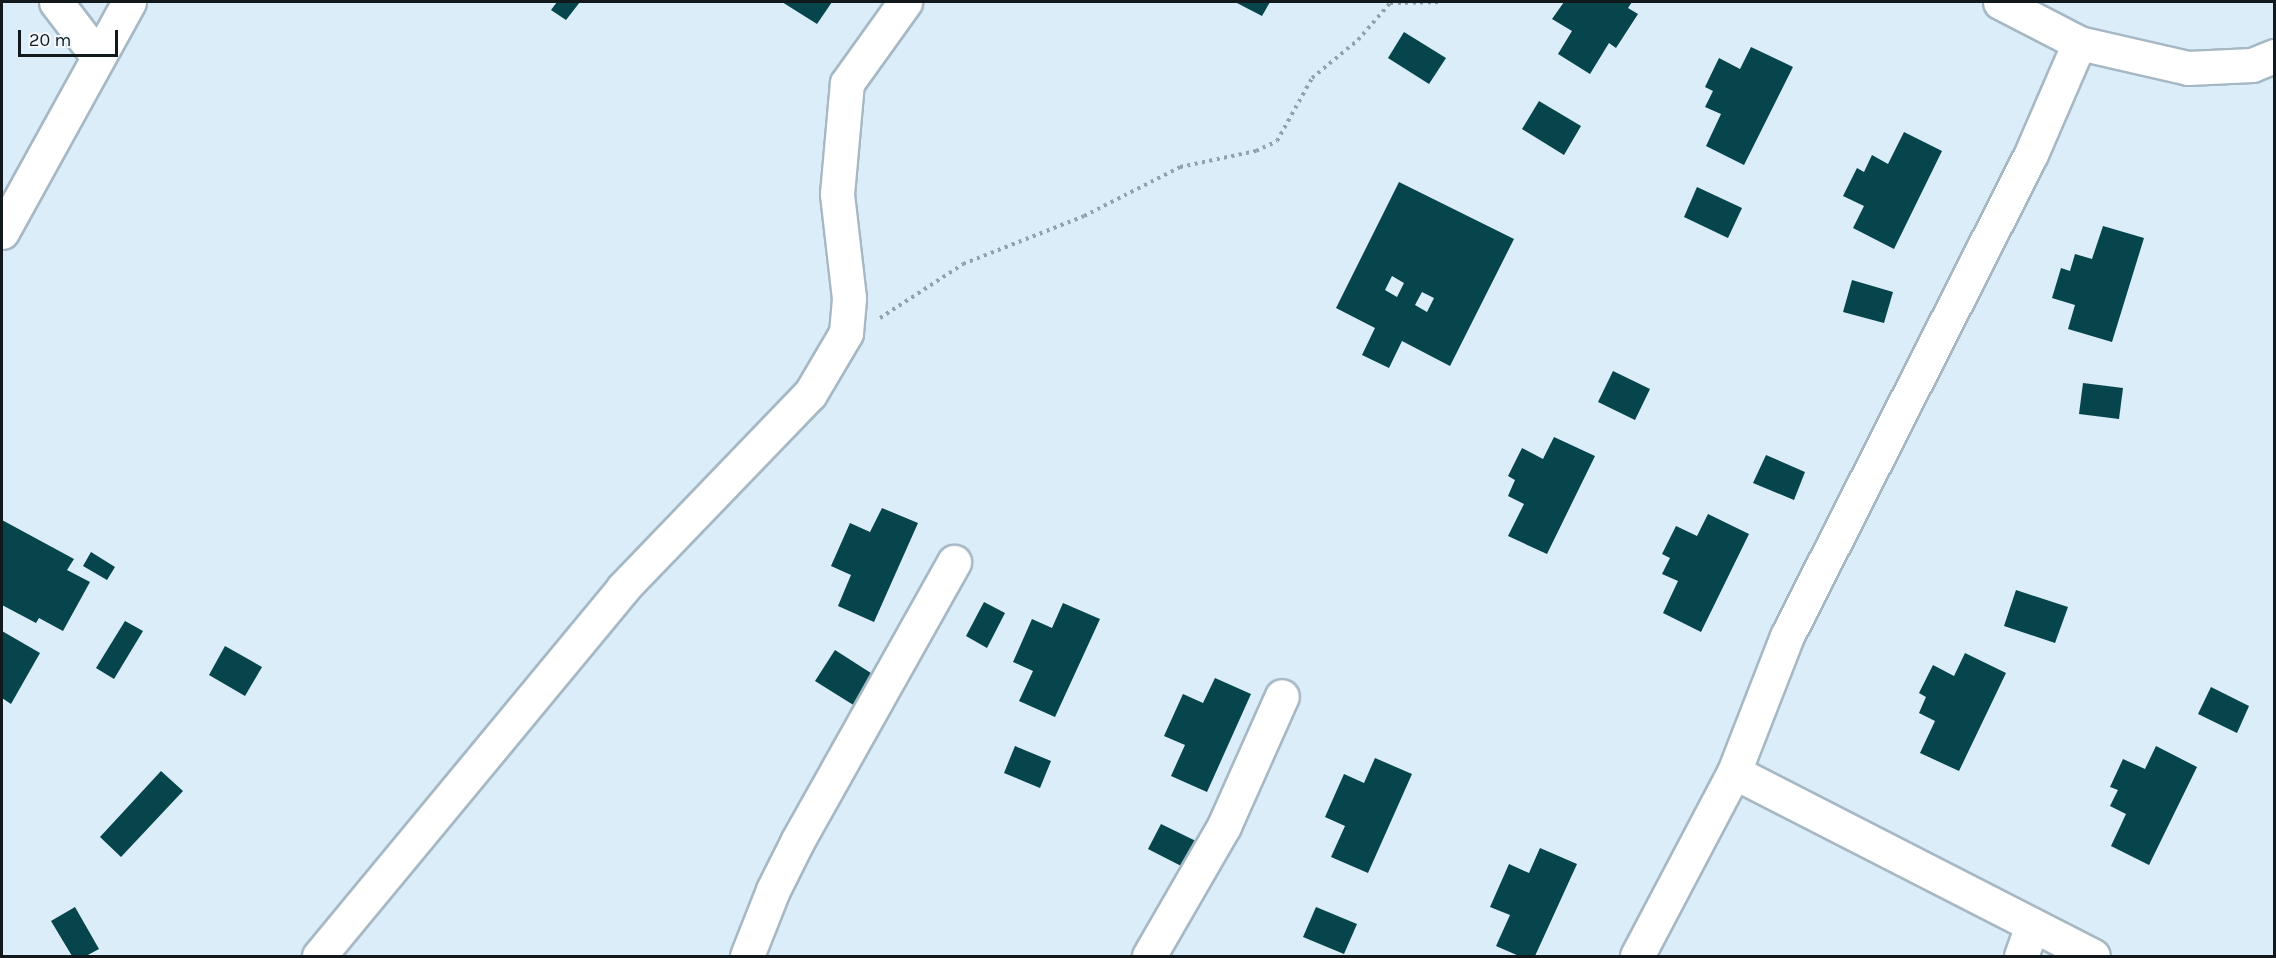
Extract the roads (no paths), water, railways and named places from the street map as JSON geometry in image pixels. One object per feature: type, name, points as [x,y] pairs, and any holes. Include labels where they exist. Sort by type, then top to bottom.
[{"type":"street","points":[[56,2],[98,57]]},
{"type":"street","points":[[2,232],[129,2]]},
{"type":"street","points":[[319,957],[623,588],[810,394],[846,333],[849,298],[837,195],[847,83],[905,2]]},
{"type":"street","points":[[2000,2],[2079,43],[2188,68],[2252,65],[2274,56]]},
{"type":"street","points":[[1637,957],[1734,772],[1787,636],[2031,154],[2079,43]]},
{"type":"street","points":[[747,957],[773,890],[798,840],[954,562]]},
{"type":"street","points":[[1149,957],[1224,826],[1252,756],[1282,696]]},
{"type":"street","points":[[1734,772],[2093,957]]},
{"type":"street","points":[[2022,957],[2032,925]]}]
